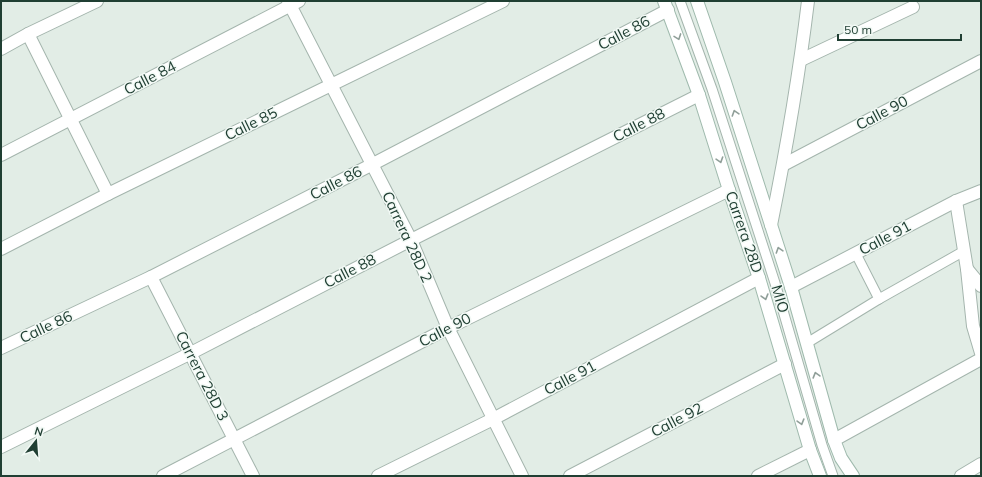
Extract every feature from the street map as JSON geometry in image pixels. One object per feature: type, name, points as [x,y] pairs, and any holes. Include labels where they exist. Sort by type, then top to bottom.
[{"type":"street","points":[[1,49],[28,34],[97,1]]},
{"type":"street","name":"Calle 85","points":[[1,249],[108,194],[503,1]]},
{"type":"street","name":"Carrera 28D","points":[[697,1],[725,82],[791,287],[834,440],[840,458],[853,476]]},
{"type":"street","name":"Carrera 28D","points":[[771,225],[784,165],[801,60],[808,1]]},
{"type":"street","name":"Carrera 28D 2","points":[[293,2],[331,85],[411,240],[448,328],[522,476]]},
{"type":"street","name":"Calle 84","points":[[1,155],[293,2]]},
{"type":"street","name":"Carrera 28D","points":[[666,6],[699,96],[759,278],[818,473]]},
{"type":"street","name":"Calle 86","points":[[1,348],[151,277],[373,164],[666,6]]},
{"type":"street","points":[[801,60],[913,7]]},
{"type":"street","points":[[28,34],[108,194]]},
{"type":"street","name":"Calle 90","points":[[784,165],[981,60]]},
{"type":"street","name":"Calle 88","points":[[1,447],[191,353],[411,240],[699,96]]},
{"type":"street","name":"Calle 90","points":[[163,476],[448,328],[729,190]]},
{"type":"street","name":"Calle 91","points":[[791,287],[956,201],[981,191]]},
{"type":"street","points":[[956,201],[974,326],[981,353]]},
{"type":"street","points":[[967,269],[981,286]]},
{"type":"street","name":"Carrera 28D 3","points":[[151,277],[253,476]]},
{"type":"street","name":"Calle 91","points":[[378,476],[493,419],[759,278]]},
{"type":"street","points":[[834,440],[981,359]]},
{"type":"street","name":"Calle 92","points":[[570,476],[785,364]]},
{"type":"street","points":[[758,476],[810,450]]},
{"type":"street","points":[[961,476],[981,464]]},
{"type":"lane","name":"MIO","points":[[680,1],[712,89],[775,283],[822,445],[833,476]]},
{"type":"lane","points":[[807,343],[879,298],[964,251]]},
{"type":"lane","points":[[856,254],[879,298]]},
{"type":"lane","name":"MIO","points":[[828,462],[839,476]]}]
